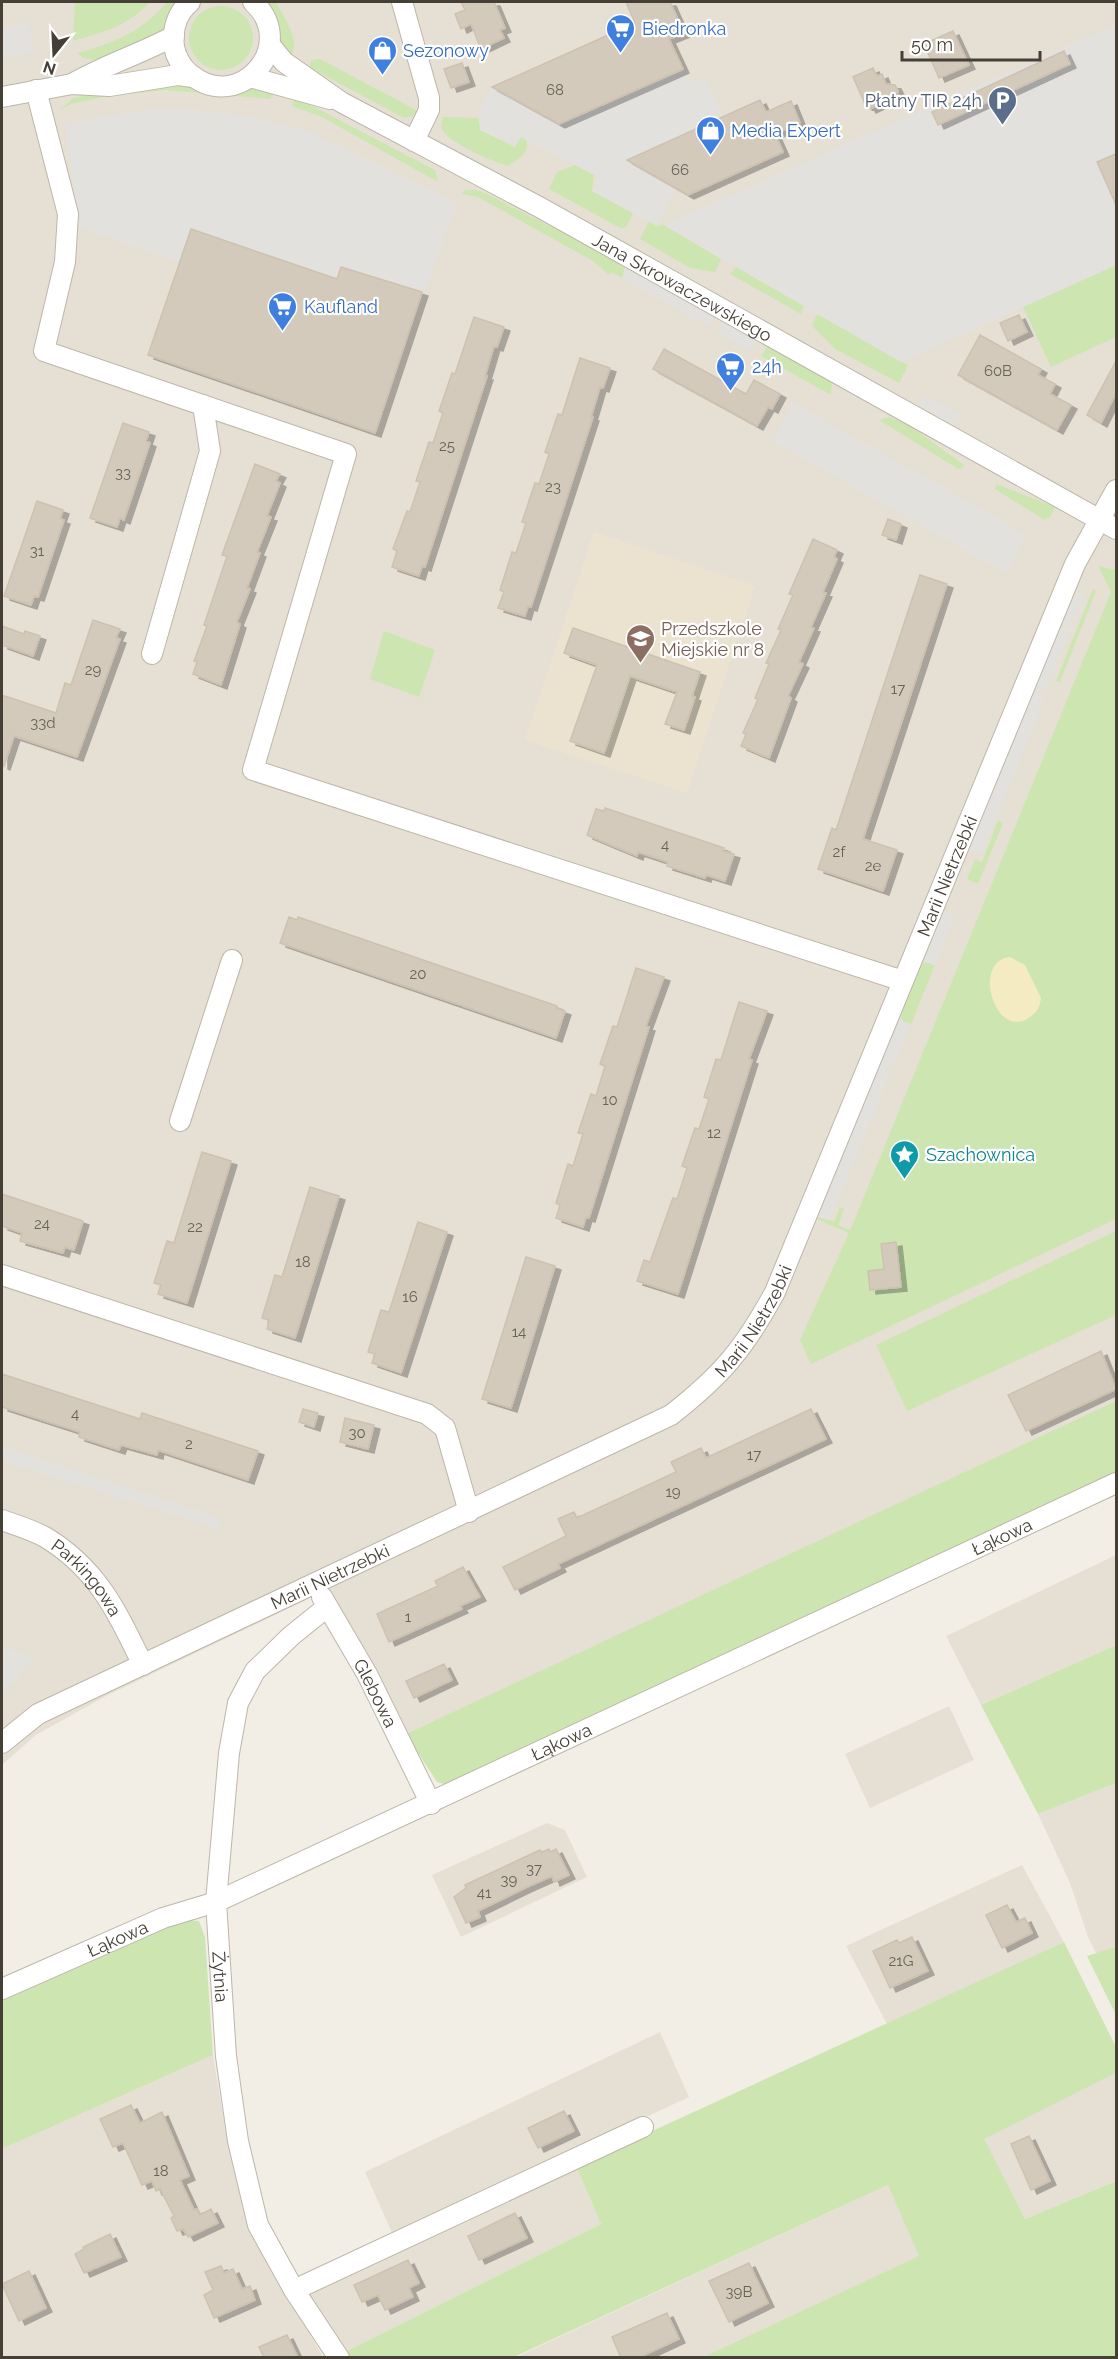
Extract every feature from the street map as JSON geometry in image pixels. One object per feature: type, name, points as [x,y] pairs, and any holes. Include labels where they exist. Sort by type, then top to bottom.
[{"type":"street","points":[[190,2],[179,16],[174,36],[179,62],[193,76]]},
{"type":"street","points":[[2,97],[72,84],[109,86],[178,75],[193,76],[218,86],[230,86],[250,77],[261,67],[270,45],[267,21],[253,2]]},
{"type":"street","points":[[402,2],[429,98],[429,110],[414,141]]},
{"type":"street","points":[[72,84],[100,67],[146,51],[174,36]]},
{"type":"street","name":"Jana Skrowaczewskiego","points":[[270,45],[285,62],[341,102],[551,214],[1108,524]]},
{"type":"street","name":"Jana Skrowaczewskiego","points":[[250,77],[341,102]]},
{"type":"street","points":[[36,90],[68,214],[65,262],[44,351],[346,454],[253,770],[903,981]]},
{"type":"street","points":[[152,654],[210,451],[203,405]]},
{"type":"street","name":"Marii Nietrzebki","points":[[2,1743],[38,1714],[671,1415],[703,1390],[731,1362],[755,1328],[775,1292],[1075,564],[1108,524],[1116,490]]},
{"type":"street","points":[[180,1121],[232,960]]},
{"type":"street","points":[[2,1275],[427,1414],[445,1428],[469,1512]]},
{"type":"street","name":"Łąkowa","points":[[2,1989],[163,1918],[216,1902],[431,1804],[1116,1483]]},
{"type":"street","name":"Parkingowa","points":[[2,1520],[44,1537],[77,1561],[108,1596],[143,1665]]},
{"type":"street","name":"Glebowa","points":[[315,1584],[367,1674],[431,1804]]},
{"type":"street","name":"Żytnia","points":[[327,1607],[291,1636],[255,1671],[238,1703],[229,1753],[216,1902],[226,2056],[238,2141],[258,2224],[294,2290],[339,2358]]},
{"type":"street","points":[[294,2290],[643,2127]]},
{"type":"shaded area","points":[[2,2],[1116,2],[1116,1407],[406,1734],[327,1590],[106,1696],[36,1735],[2,1765]]},
{"type":"shaded area","points":[[28,22],[34,51],[2,58],[2,28]]},
{"type":"shaded area","name":"Płatny TIR 24h","points":[[1116,24],[1116,265],[901,362],[664,225]]},
{"type":"shaded area","points":[[683,69],[689,84],[704,76],[723,117],[628,160],[677,189],[657,226],[592,191],[599,177],[521,137],[515,147],[480,130],[478,113],[492,87],[559,124]]},
{"type":"shaded area","points":[[156,109],[186,109],[254,117],[311,132],[457,204],[419,307],[191,229],[180,262],[78,227],[66,124]]},
{"type":"shaded area","points":[[628,266],[715,316],[709,327],[622,278]]},
{"type":"shaded area","points":[[724,322],[757,340],[750,351],[717,332]]},
{"type":"shaded area","points":[[925,395],[961,414],[955,426],[919,406]]},
{"type":"shaded area","points":[[793,403],[1027,535],[1006,573],[772,441]]},
{"type":"shaded area","name":"Przedszkole Miejskie nr 8","points":[[594,532],[755,586],[687,793],[525,740]]},
{"type":"shaded area","points":[[1082,593],[1084,600],[1079,602],[1082,609],[1075,612],[1078,617],[1061,625],[1063,628],[1070,625],[1073,631],[1066,634],[1069,640],[1062,643],[1064,649],[1058,652],[1061,659],[1055,661],[1057,666],[1052,669],[1055,675],[1048,679],[1050,685],[1033,693],[1045,698],[981,855],[968,850],[1072,596]]},
{"type":"shaded area","points":[[945,906],[945,912],[955,916],[935,965],[925,962],[921,964]]},
{"type":"shaded area","points":[[900,1015],[902,1021],[911,1024],[892,1067],[882,1065],[891,1070],[862,1143],[850,1140],[861,1146],[829,1220],[817,1217]]},
{"type":"shaded area","points":[[2,1447],[222,1518],[219,1529],[2,1461]]},
{"type":"shaded area","points":[[1116,1555],[1116,1645],[981,1705],[946,1636]]},
{"type":"shaded area","points":[[2,1647],[30,1656],[34,1663],[22,1668],[18,1679],[2,1693]]},
{"type":"shaded area","points":[[949,1706],[974,1760],[870,1808],[845,1754]]},
{"type":"shaded area","points":[[1116,1783],[1116,1947],[1097,1955],[1088,1937],[1070,1883],[1038,1814]]},
{"type":"shaded area","points":[[547,1823],[565,1830],[587,1877],[461,1937],[432,1875]]},
{"type":"shaded area","points":[[1022,1865],[1064,1942],[887,2024],[846,1946]]},
{"type":"shaded area","points":[[660,2032],[689,2097],[393,2235],[365,2172]]},
{"type":"shaded area","points":[[213,2055],[227,2139],[246,2222],[323,2357],[2,2357],[2,2149]]},
{"type":"shaded area","points":[[1116,2073],[1116,2181],[1025,2219],[983,2138]]},
{"type":"shaded area","points":[[576,2166],[601,2224],[345,2352],[306,2290]]},
{"type":"shaded area","points":[[888,2185],[920,2256],[703,2357],[514,2358]]},
{"type":"green space","points":[[75,2],[150,2],[124,23],[73,41]]},
{"type":"green space","points":[[167,2],[179,2],[159,36],[148,45],[95,60],[83,58],[77,53],[115,41],[137,29]]},
{"type":"green space","points":[[264,2],[276,2],[287,22],[294,43],[291,57],[280,43]]},
{"type":"green space","points":[[221,6],[233,8],[244,15],[251,26],[253,38],[251,50],[244,61],[233,68],[221,70],[209,68],[198,61],[191,50],[189,38],[191,26],[198,15],[209,8]]},
{"type":"green space","points":[[320,59],[418,111],[416,115],[404,118],[309,67],[312,60]]},
{"type":"green space","points":[[170,82],[277,89],[270,99],[166,90],[102,97],[71,104],[60,110],[73,98]]},
{"type":"green space","points":[[295,97],[435,170],[438,182],[322,117],[292,106]]},
{"type":"green space","points":[[443,117],[479,118],[481,130],[521,136],[526,139],[527,149],[523,156],[508,166],[502,164],[472,151],[446,135],[441,128]]},
{"type":"green space","points":[[575,165],[594,175],[592,191],[633,213],[627,226],[622,229],[549,189],[557,172]]},
{"type":"green space","points":[[465,190],[476,190],[489,195],[618,261],[625,266],[622,278],[613,273],[608,274],[593,261],[478,197],[462,194]]},
{"type":"green space","points":[[649,221],[657,226],[664,225],[721,259],[715,272],[690,268],[640,239]]},
{"type":"green space","points":[[1116,265],[1116,337],[1051,367],[1023,307]]},
{"type":"green space","points":[[736,267],[804,306],[801,314],[730,274]]},
{"type":"green space","points":[[817,314],[908,365],[899,383],[835,349],[812,326]]},
{"type":"green space","points":[[767,347],[832,381],[831,395],[761,356]]},
{"type":"green space","points":[[890,417],[909,425],[964,465],[962,468],[958,469],[879,420]]},
{"type":"green space","points":[[996,484],[1055,507],[1050,518],[1043,519],[995,489]]},
{"type":"green space","points":[[1098,566],[1116,570],[1116,1219],[811,1364],[800,1340],[849,1233],[816,1219],[819,1216],[834,1222],[840,1207],[844,1209],[838,1225],[850,1230],[854,1221],[1111,592]]},
{"type":"green space","points":[[1093,589],[1096,591],[1060,682],[1056,681]]},
{"type":"green space","points":[[384,631],[435,650],[419,697],[370,679]]},
{"type":"green space","points":[[998,821],[1003,823],[978,884],[967,879],[975,860],[982,862]]},
{"type":"green space","points":[[925,962],[935,965],[911,1024],[902,1021],[900,1015],[921,964]]},
{"type":"green space","points":[[1116,1231],[1116,1315],[907,1411],[876,1345]]},
{"type":"green space","points":[[1116,1401],[1116,1476],[456,1788],[437,1782],[406,1734]]},
{"type":"green space","points":[[1116,1645],[1116,1783],[1038,1814],[981,1705]]},
{"type":"green space","points":[[180,1920],[199,1921],[205,1937],[213,2055],[2,2149],[2,2000]]},
{"type":"green space","points":[[1064,1942],[1116,2047],[1116,2073],[984,2139],[1025,2219],[1116,2181],[1116,2357],[703,2357],[919,2256],[888,2185],[514,2357],[349,2358],[345,2352],[601,2224],[576,2166]]},
{"type":"green space","points":[[1116,1947],[1116,2015],[1087,1956]]},
{"type":"sand","points":[[1010,957],[1025,965],[1041,998],[1035,1013],[1017,1022],[1007,1019],[998,1010],[992,998],[990,984],[992,972],[998,962]]},
{"type":"building","points":[[461,2],[494,2],[505,28],[500,30],[504,38],[481,49],[471,24],[461,29],[455,14],[465,10]]},
{"type":"building","name":"Biedronka","points":[[626,2],[670,2],[684,33],[669,39],[683,69],[559,124],[492,87],[635,23]]},
{"type":"building","points":[[953,31],[969,65],[939,78],[924,44]]},
{"type":"building","points":[[1064,51],[1070,64],[938,125],[932,112]]},
{"type":"building","points":[[462,63],[469,82],[451,88],[444,69]]},
{"type":"building","points":[[873,68],[877,76],[882,74],[886,84],[895,85],[898,91],[896,97],[870,109],[868,105],[866,106],[853,77]]},
{"type":"building","points":[[760,100],[766,112],[791,101],[800,123],[775,134],[783,152],[688,195],[627,160]]},
{"type":"building","points":[[1116,154],[1116,205],[1097,162]]},
{"type":"building","name":"Kaufland","points":[[191,229],[337,279],[341,267],[422,292],[375,433],[148,355]]},
{"type":"building","points":[[1019,315],[1027,332],[1008,341],[1000,323]]},
{"type":"building","points":[[474,317],[504,327],[497,347],[494,346],[485,376],[487,376],[425,567],[422,566],[419,576],[392,567],[397,551],[393,549],[407,511],[410,512],[420,482],[416,481],[429,442],[433,443],[443,413],[439,411],[452,373],[455,374]]},
{"type":"building","points":[[980,335],[1041,369],[1038,375],[1055,384],[1050,394],[1071,405],[1057,430],[958,375]]},
{"type":"building","points":[[664,349],[746,394],[754,380],[780,394],[772,409],[768,407],[757,426],[653,369]]},
{"type":"building","points":[[580,358],[610,368],[603,388],[600,387],[591,417],[593,417],[531,607],[528,606],[525,616],[498,608],[504,592],[500,590],[512,552],[516,553],[526,523],[522,522],[535,483],[539,484],[549,454],[545,452],[558,414],[562,415]]},
{"type":"building","points":[[1116,361],[1116,393],[1101,423],[1087,415]]},
{"type":"building","points":[[123,423],[149,432],[146,441],[150,443],[124,520],[120,518],[117,527],[90,518]]},
{"type":"building","points":[[255,464],[280,474],[276,481],[280,483],[267,516],[271,517],[257,552],[260,553],[247,588],[250,589],[237,622],[240,624],[221,685],[193,674],[197,662],[194,661],[207,626],[204,625],[227,556],[222,555]]},
{"type":"building","points":[[37,501],[63,510],[60,519],[64,520],[38,597],[34,596],[31,605],[4,596]]},
{"type":"building","points":[[888,519],[901,524],[896,540],[882,535]]},
{"type":"building","points":[[813,539],[837,550],[834,557],[837,559],[823,592],[826,593],[811,627],[814,628],[799,662],[803,664],[788,696],[791,698],[769,758],[741,746],[746,734],[743,733],[758,699],[755,698],[769,664],[766,663],[781,630],[778,629],[793,595],[789,594]]},
{"type":"building","points":[[920,575],[947,584],[863,839],[897,850],[883,891],[818,869],[832,828],[836,830]]},
{"type":"building","points":[[93,620],[120,629],[116,638],[120,639],[77,757],[14,736],[4,766],[2,765],[2,695],[56,713],[65,683],[71,685]]},
{"type":"building","points":[[2,626],[24,634],[25,631],[40,636],[33,656],[2,645]]},
{"type":"building","points":[[573,628],[700,672],[692,696],[695,697],[684,730],[665,724],[677,692],[630,676],[604,753],[570,741],[597,665],[564,653]]},
{"type":"building","points":[[605,808],[724,848],[723,851],[734,854],[725,881],[706,875],[705,878],[667,866],[668,862],[638,852],[637,856],[587,835],[596,809],[604,811]]},
{"type":"building","points":[[289,917],[297,920],[298,917],[557,1006],[556,1008],[565,1011],[556,1038],[280,943]]},
{"type":"building","points":[[636,968],[664,977],[646,1026],[649,1027],[589,1218],[586,1217],[583,1227],[556,1218],[560,1205],[556,1203],[568,1164],[573,1166],[583,1134],[578,1133],[591,1094],[596,1096],[605,1066],[600,1064],[613,1026],[617,1027]]},
{"type":"building","points":[[739,1002],[767,1011],[749,1059],[752,1060],[678,1294],[637,1281],[644,1260],[650,1262],[673,1198],[677,1199],[687,1168],[682,1166],[695,1128],[699,1129],[709,1099],[704,1097],[716,1059],[721,1060]]},
{"type":"building","points":[[202,1152],[231,1161],[187,1303],[158,1294],[161,1285],[154,1283],[167,1241],[174,1243]]},
{"type":"building","points":[[310,1187],[339,1196],[295,1338],[267,1329],[269,1320],[262,1318],[275,1275],[282,1277]]},
{"type":"building","points":[[2,1194],[83,1221],[74,1250],[65,1247],[63,1253],[20,1241],[22,1233],[2,1226]]},
{"type":"building","points":[[418,1222],[447,1232],[401,1373],[372,1363],[375,1354],[368,1352],[381,1310],[389,1312]]},
{"type":"building","points":[[896,1242],[901,1287],[870,1290],[868,1271],[884,1269],[881,1244]]},
{"type":"building","points":[[526,1257],[555,1266],[511,1408],[482,1399]]},
{"type":"building","points":[[1101,1351],[1116,1389],[1026,1431],[1008,1395]]},
{"type":"building","points":[[2,1374],[140,1419],[142,1413],[258,1451],[248,1480],[158,1450],[157,1455],[121,1445],[119,1450],[79,1437],[80,1432],[2,1407]]},
{"type":"building","points":[[303,1409],[318,1413],[314,1427],[299,1422]]},
{"type":"building","points":[[811,1409],[826,1439],[558,1564],[560,1568],[515,1590],[503,1567],[566,1536],[558,1519],[574,1512],[577,1518],[676,1472],[671,1462],[701,1448],[706,1458]]},
{"type":"building","points":[[345,1418],[374,1425],[368,1449],[340,1442]]},
{"type":"building","points":[[463,1567],[480,1597],[460,1606],[462,1609],[389,1642],[377,1614],[438,1586],[435,1581]]},
{"type":"building","points":[[444,1664],[452,1680],[414,1698],[406,1681]]},
{"type":"building","points":[[549,1849],[550,1852],[556,1849],[569,1875],[554,1882],[552,1876],[527,1887],[478,1911],[480,1917],[466,1923],[454,1897],[466,1888],[465,1885],[540,1850],[542,1852]]},
{"type":"building","points":[[1007,1905],[1016,1922],[1025,1918],[1032,1933],[1002,1948],[986,1915]]},
{"type":"building","points":[[912,1937],[928,1971],[890,1988],[873,1951],[897,1940],[899,1943]]},
{"type":"building","points":[[131,2105],[140,2123],[162,2112],[189,2176],[180,2180],[194,2210],[197,2209],[200,2215],[211,2209],[218,2223],[188,2237],[183,2229],[177,2231],[171,2218],[174,2216],[160,2189],[156,2191],[152,2181],[142,2185],[123,2143],[113,2147],[100,2119]]},
{"type":"building","points":[[564,2111],[574,2131],[538,2148],[528,2128]]},
{"type":"building","points":[[1029,2136],[1050,2181],[1031,2190],[1011,2144]]},
{"type":"building","points":[[515,2213],[527,2238],[479,2260],[468,2236]]},
{"type":"building","points":[[110,2234],[121,2257],[84,2273],[75,2254],[84,2249],[83,2247]]},
{"type":"building","points":[[408,2260],[419,2283],[409,2288],[413,2297],[385,2310],[378,2295],[362,2302],[354,2285]]},
{"type":"building","points":[[749,2263],[768,2303],[729,2322],[709,2281]]},
{"type":"building","points":[[221,2266],[224,2273],[233,2269],[242,2289],[250,2286],[255,2300],[214,2318],[204,2295],[213,2290],[205,2272]]},
{"type":"building","points":[[29,2271],[46,2308],[19,2321],[2,2284]]},
{"type":"building","points":[[667,2313],[679,2339],[638,2358],[621,2358],[612,2337]]},
{"type":"building","points":[[287,2335],[298,2358],[264,2358],[259,2347]]},
{"type":"place","name":"Biedronka","points":[[621,54]]},
{"type":"place","name":"Sezonowy","points":[[382,76]]},
{"type":"place","name":"Płatny TIR 24h","points":[[1003,126]]},
{"type":"place","name":"Media Expert","points":[[710,156]]},
{"type":"place","name":"Kaufland","points":[[283,332]]},
{"type":"place","name":"24h","points":[[731,392]]},
{"type":"place","name":"Przedszkole Miejskie nr 8","points":[[640,664]]},
{"type":"place","name":"Szachownica","points":[[905,1180]]}]
